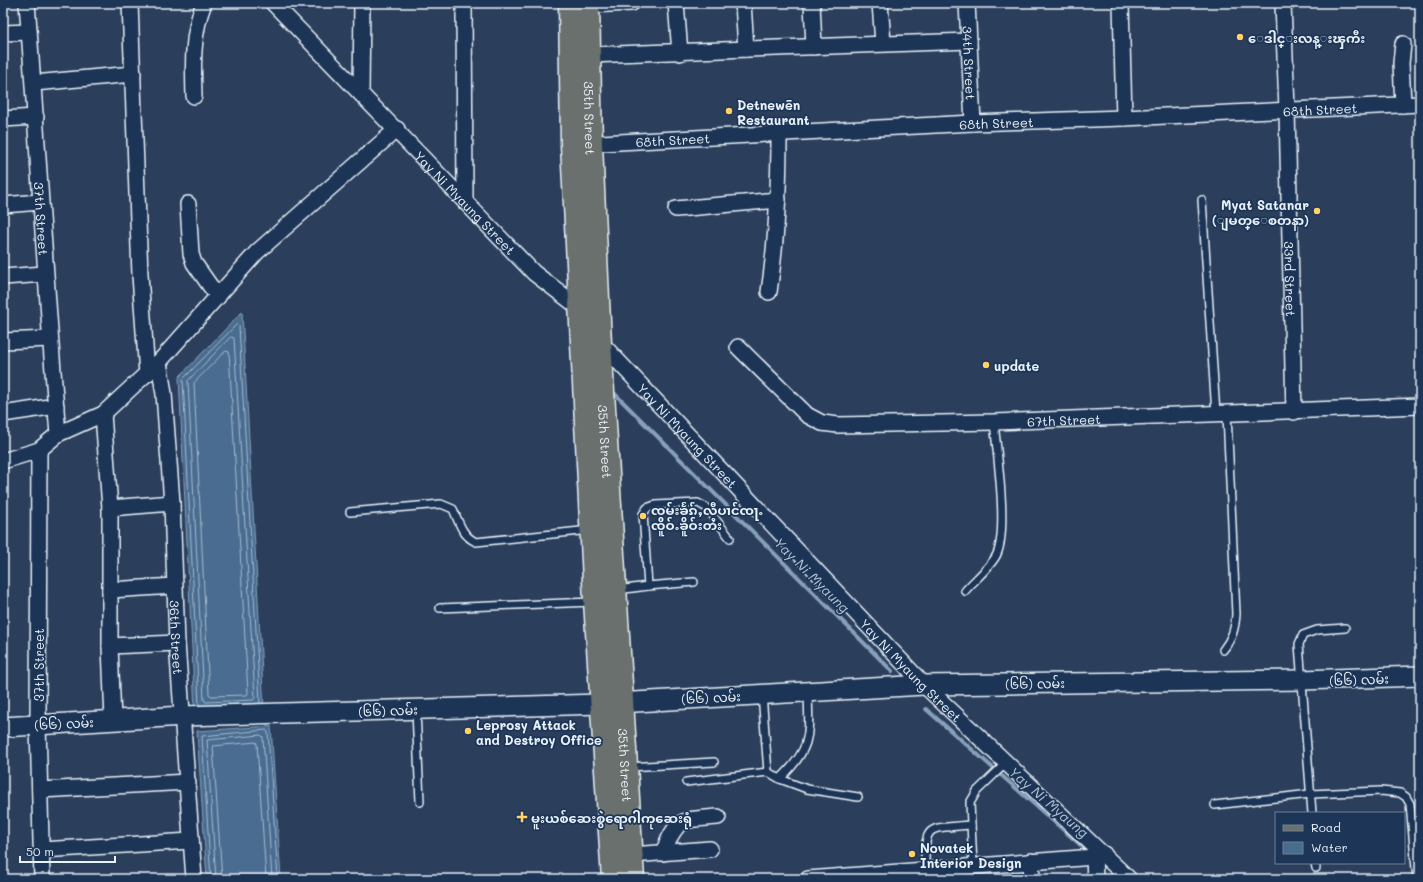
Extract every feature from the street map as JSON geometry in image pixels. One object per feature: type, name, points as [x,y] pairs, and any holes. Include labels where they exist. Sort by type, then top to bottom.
[{"type":"main road","name":"35th Street","points":[[582,4],[589,55],[582,144],[600,343],[598,518],[595,602],[612,879]]},
{"type":"main road","name":"35th Street","points":[[582,4],[581,309],[598,518],[615,590],[633,879]]},
{"type":"street","name":"37th Street","points":[[27,3],[34,83],[45,274],[58,434]]},
{"type":"street","points":[[130,3],[140,275],[148,374]]},
{"type":"street","points":[[194,96],[193,54],[197,19],[204,3]]},
{"type":"street","name":"Yay Ni Myaung Street","points":[[273,3],[397,129],[534,273],[581,309],[600,343],[924,685],[1006,762],[1099,856],[1129,879]]},
{"type":"street","points":[[361,93],[362,3]]},
{"type":"street","points":[[464,3],[466,202]]},
{"type":"street","points":[[582,4],[632,3]]},
{"type":"street","points":[[676,3],[680,53]]},
{"type":"street","points":[[743,3],[746,49]]},
{"type":"street","points":[[812,3],[814,47]]},
{"type":"street","points":[[880,3],[883,43]]},
{"type":"street","name":"34th Street","points":[[967,3],[972,123]]},
{"type":"street","points":[[1121,3],[1124,118]]},
{"type":"street","name":"33rd Street","points":[[1283,3],[1294,412]]},
{"type":"street","points":[[3,33],[29,32]]},
{"type":"street","points":[[589,55],[680,53],[969,40]]},
{"type":"street","points":[[1403,44],[1401,63],[1403,105]]},
{"type":"street","points":[[34,83],[133,74]]},
{"type":"street","name":"68th Street","points":[[582,144],[972,123],[1124,118],[1420,104]]},
{"type":"street","points":[[3,119],[36,117]]},
{"type":"street","points":[[3,462],[39,450],[58,434],[103,414],[148,374],[257,252],[397,129]]},
{"type":"street","points":[[769,292],[775,250],[778,200],[779,134]]},
{"type":"street","points":[[676,209],[778,200]]},
{"type":"street","points":[[3,205],[40,202]]},
{"type":"street","points":[[188,204],[191,254],[194,263],[218,297]]},
{"type":"street","points":[[3,277],[45,274]]},
{"type":"street","points":[[3,341],[50,339]]},
{"type":"street","name":"67th Street","points":[[738,347],[807,415],[822,423],[838,425],[994,422],[1294,412],[1420,406]]},
{"type":"street","name":"36th Street","points":[[159,362],[164,394],[172,503],[177,643],[194,879]]},
{"type":"street","points":[[3,414],[56,406]]},
{"type":"street","points":[[103,414],[110,508],[110,646],[113,720]]},
{"type":"street","name":"37th Street","points":[[39,450],[38,725],[42,879]]},
{"type":"street","points":[[110,508],[172,503]]},
{"type":"street","points":[[110,590],[174,586]]},
{"type":"street","points":[[110,646],[177,643]]},
{"type":"street","name":"(၆၆) လမ်း","points":[[3,727],[183,716],[601,704],[924,685],[1302,680],[1420,676]]},
{"type":"street","points":[[40,790],[188,782]]},
{"type":"street","points":[[663,853],[669,837],[680,822],[686,820],[718,817]]},
{"type":"street","points":[[41,850],[192,840]]},
{"type":"street","points":[[632,855],[710,849]]},
{"type":"street","points":[[808,879],[925,869],[957,873],[973,865],[1099,856],[1095,879]]},
{"type":"street","points":[[1031,861],[1032,879]]},
{"type":"lane","points":[[1202,200],[1222,414],[1236,614],[1234,630],[1230,642],[1223,650]]},
{"type":"lane","points":[[964,591],[996,556],[1001,542],[1001,508],[994,422]]},
{"type":"lane","points":[[648,586],[643,514],[647,508],[655,504],[698,503],[707,508],[730,538]]},
{"type":"lane","points":[[350,512],[441,504],[452,509],[468,539],[476,542],[598,518]]},
{"type":"lane","points":[[615,590],[694,582]]},
{"type":"lane","points":[[440,608],[595,602]]},
{"type":"lane","points":[[1312,812],[1298,644],[1303,635],[1317,630],[1345,628]]},
{"type":"lane","points":[[780,779],[793,767],[805,749],[808,730],[808,691]]},
{"type":"lane","points":[[762,694],[768,772]]},
{"type":"lane","points":[[416,710],[420,802]]},
{"type":"lane","points":[[627,767],[714,762]]},
{"type":"lane","points":[[973,865],[970,803],[973,796],[1006,762]]},
{"type":"lane","points":[[686,782],[768,772],[780,779],[807,789],[858,798]]},
{"type":"lane","points":[[1215,805],[1310,794],[1394,791],[1406,797],[1410,804],[1417,879]]},
{"type":"lane","points":[[925,869],[926,836],[929,831],[935,828],[971,825]]},
{"type":"water","points":[[242,312],[264,709],[195,712],[179,377]]},
{"type":"water","points":[[271,726],[281,879],[207,879],[197,731]]},
{"type":"waterway","name":"Yay Ni Myaung","points":[[614,393],[892,671]]},
{"type":"waterway","name":"Yay Ni Myaung","points":[[926,709],[1084,848]]},
{"type":"place","name":"ေဒါင္းလန္းၾကီး","points":[[1240,37]]},
{"type":"place","name":"Detnewēn Restaurant","points":[[729,111]]},
{"type":"place","name":"Myat Satanar (ျမတ္ေစတနာ)","points":[[1317,211]]},
{"type":"place","name":"update","points":[[986,365]]},
{"type":"place","name":"ၸုမ်းၶႅၵ်ႇလီပၢင်ၸႃႉ ၸိူဝ်ႉၶိူဝ်းတႆး","points":[[643,516]]},
{"type":"place","name":"Leprosy Attack and Destroy Office","points":[[468,731]]},
{"type":"place","name":"မူးယစ်ဆေးစွဲရောဂါကုဆေးရုံ","points":[[522,817]]},
{"type":"place","name":"Novatek Interior Design","points":[[912,854]]}]
